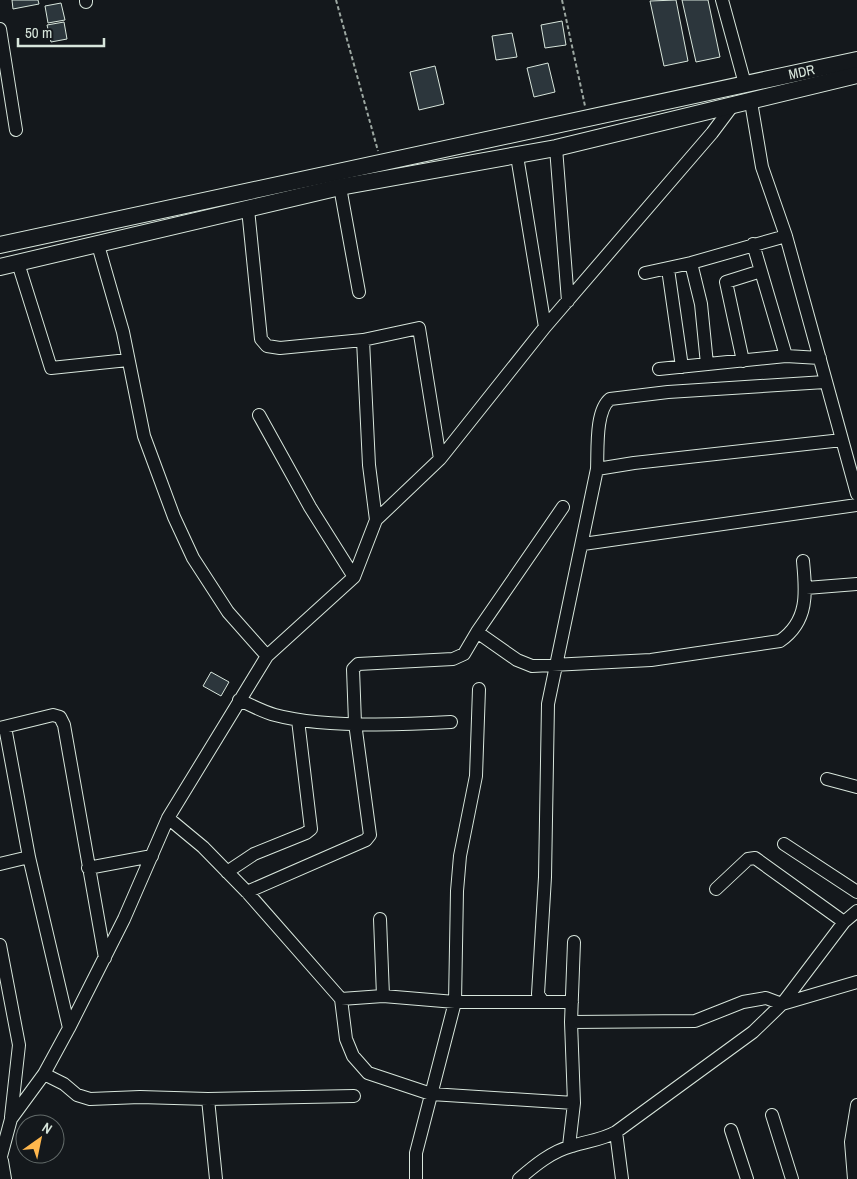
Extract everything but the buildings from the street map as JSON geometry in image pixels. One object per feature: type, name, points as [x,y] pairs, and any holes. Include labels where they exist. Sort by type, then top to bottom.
[{"type":"main road","name":"MDR","points":[[0,245],[857,60]]},
{"type":"main road","points":[[0,267],[340,187],[556,148],[857,75]]},
{"type":"main road","points":[[0,1160],[3,1179]]},
{"type":"street","points":[[722,0],[745,84]]},
{"type":"street","points":[[0,29],[16,130]]},
{"type":"street","points":[[751,102],[762,167],[786,236],[857,494]]},
{"type":"street","points":[[11,1119],[44,1074],[69,1028],[105,958],[168,818],[267,656],[354,577],[376,520],[440,459],[545,327],[712,133],[733,105]]},
{"type":"street","points":[[556,148],[568,301]]},
{"type":"street","points":[[516,156],[545,327]]},
{"type":"street","points":[[340,187],[359,292]]},
{"type":"street","points":[[248,209],[261,339],[267,346],[280,348],[363,340],[419,328],[440,459]]},
{"type":"street","points":[[645,273],[691,263],[786,236]]},
{"type":"street","points":[[753,244],[786,356]]},
{"type":"street","points":[[98,245],[128,360],[144,436],[174,517],[194,558],[228,612],[267,656]]},
{"type":"street","points":[[18,263],[51,368],[128,360]]},
{"type":"street","points":[[691,263],[701,304],[707,364]]},
{"type":"street","points":[[668,269],[682,367]]},
{"type":"street","points":[[743,361],[726,282],[761,271]]},
{"type":"street","points":[[363,340],[369,465],[376,520]]},
{"type":"street","points":[[659,369],[786,356],[820,358]]},
{"type":"street","points":[[543,1002],[538,994],[545,878],[548,704],[555,664],[583,544],[597,469],[600,416],[603,404],[610,400],[668,392],[825,382]]},
{"type":"street","points":[[259,415],[310,507],[354,577]]},
{"type":"street","points":[[597,469],[634,463],[842,440]]},
{"type":"street","points":[[583,544],[857,505]]},
{"type":"street","points":[[247,892],[366,840],[370,835],[355,723],[353,669],[358,664],[458,658],[464,654],[477,632],[563,507]]},
{"type":"street","points":[[477,632],[524,665],[651,660],[780,641],[787,636],[800,620],[805,608],[806,588],[803,561]]},
{"type":"street","points":[[806,588],[857,584]]},
{"type":"street","points":[[416,1179],[416,1153],[455,1002],[460,856],[476,776],[479,689]]},
{"type":"street","points":[[239,700],[273,714],[298,720],[355,723],[451,722]]},
{"type":"street","points":[[69,1028],[29,857],[2,728],[53,715],[60,717],[64,725],[105,958]]},
{"type":"street","points":[[227,872],[254,854],[306,833],[311,829],[298,720]]},
{"type":"street","points":[[827,779],[857,787]]},
{"type":"street","points":[[168,818],[247,892],[341,999],[346,1039],[353,1056],[368,1073],[431,1094],[574,1103]]},
{"type":"street","points":[[784,844],[857,892]]},
{"type":"street","points":[[88,868],[152,856]]},
{"type":"street","points":[[0,864],[29,857]]},
{"type":"street","points":[[716,889],[748,859],[755,858],[844,922]]},
{"type":"street","points":[[519,1179],[533,1166],[569,1146],[606,1138],[616,1132],[753,1032],[782,1004],[844,922],[857,911]]},
{"type":"street","points":[[380,919],[383,996]]},
{"type":"street","points":[[569,1146],[574,1103],[571,1022],[574,942]]},
{"type":"street","points":[[0,945],[19,1045],[11,1119],[0,1160]]},
{"type":"street","points":[[571,1022],[676,1023],[695,1021],[743,1002],[766,998],[782,1004],[857,982]]},
{"type":"street","points":[[341,999],[383,996],[455,1002],[572,1002]]},
{"type":"street","points":[[44,1074],[64,1084],[77,1095],[90,1099],[354,1096]]},
{"type":"street","points":[[208,1099],[216,1179]]},
{"type":"street","points":[[854,1179],[851,1142],[857,1105]]},
{"type":"street","points":[[772,1115],[792,1179]]},
{"type":"street","points":[[731,1130],[747,1179]]},
{"type":"street","points":[[616,1132],[622,1179]]},
{"type":"path","points":[[336,0],[382,163]]},
{"type":"path","points":[[562,0],[588,118]]}]
